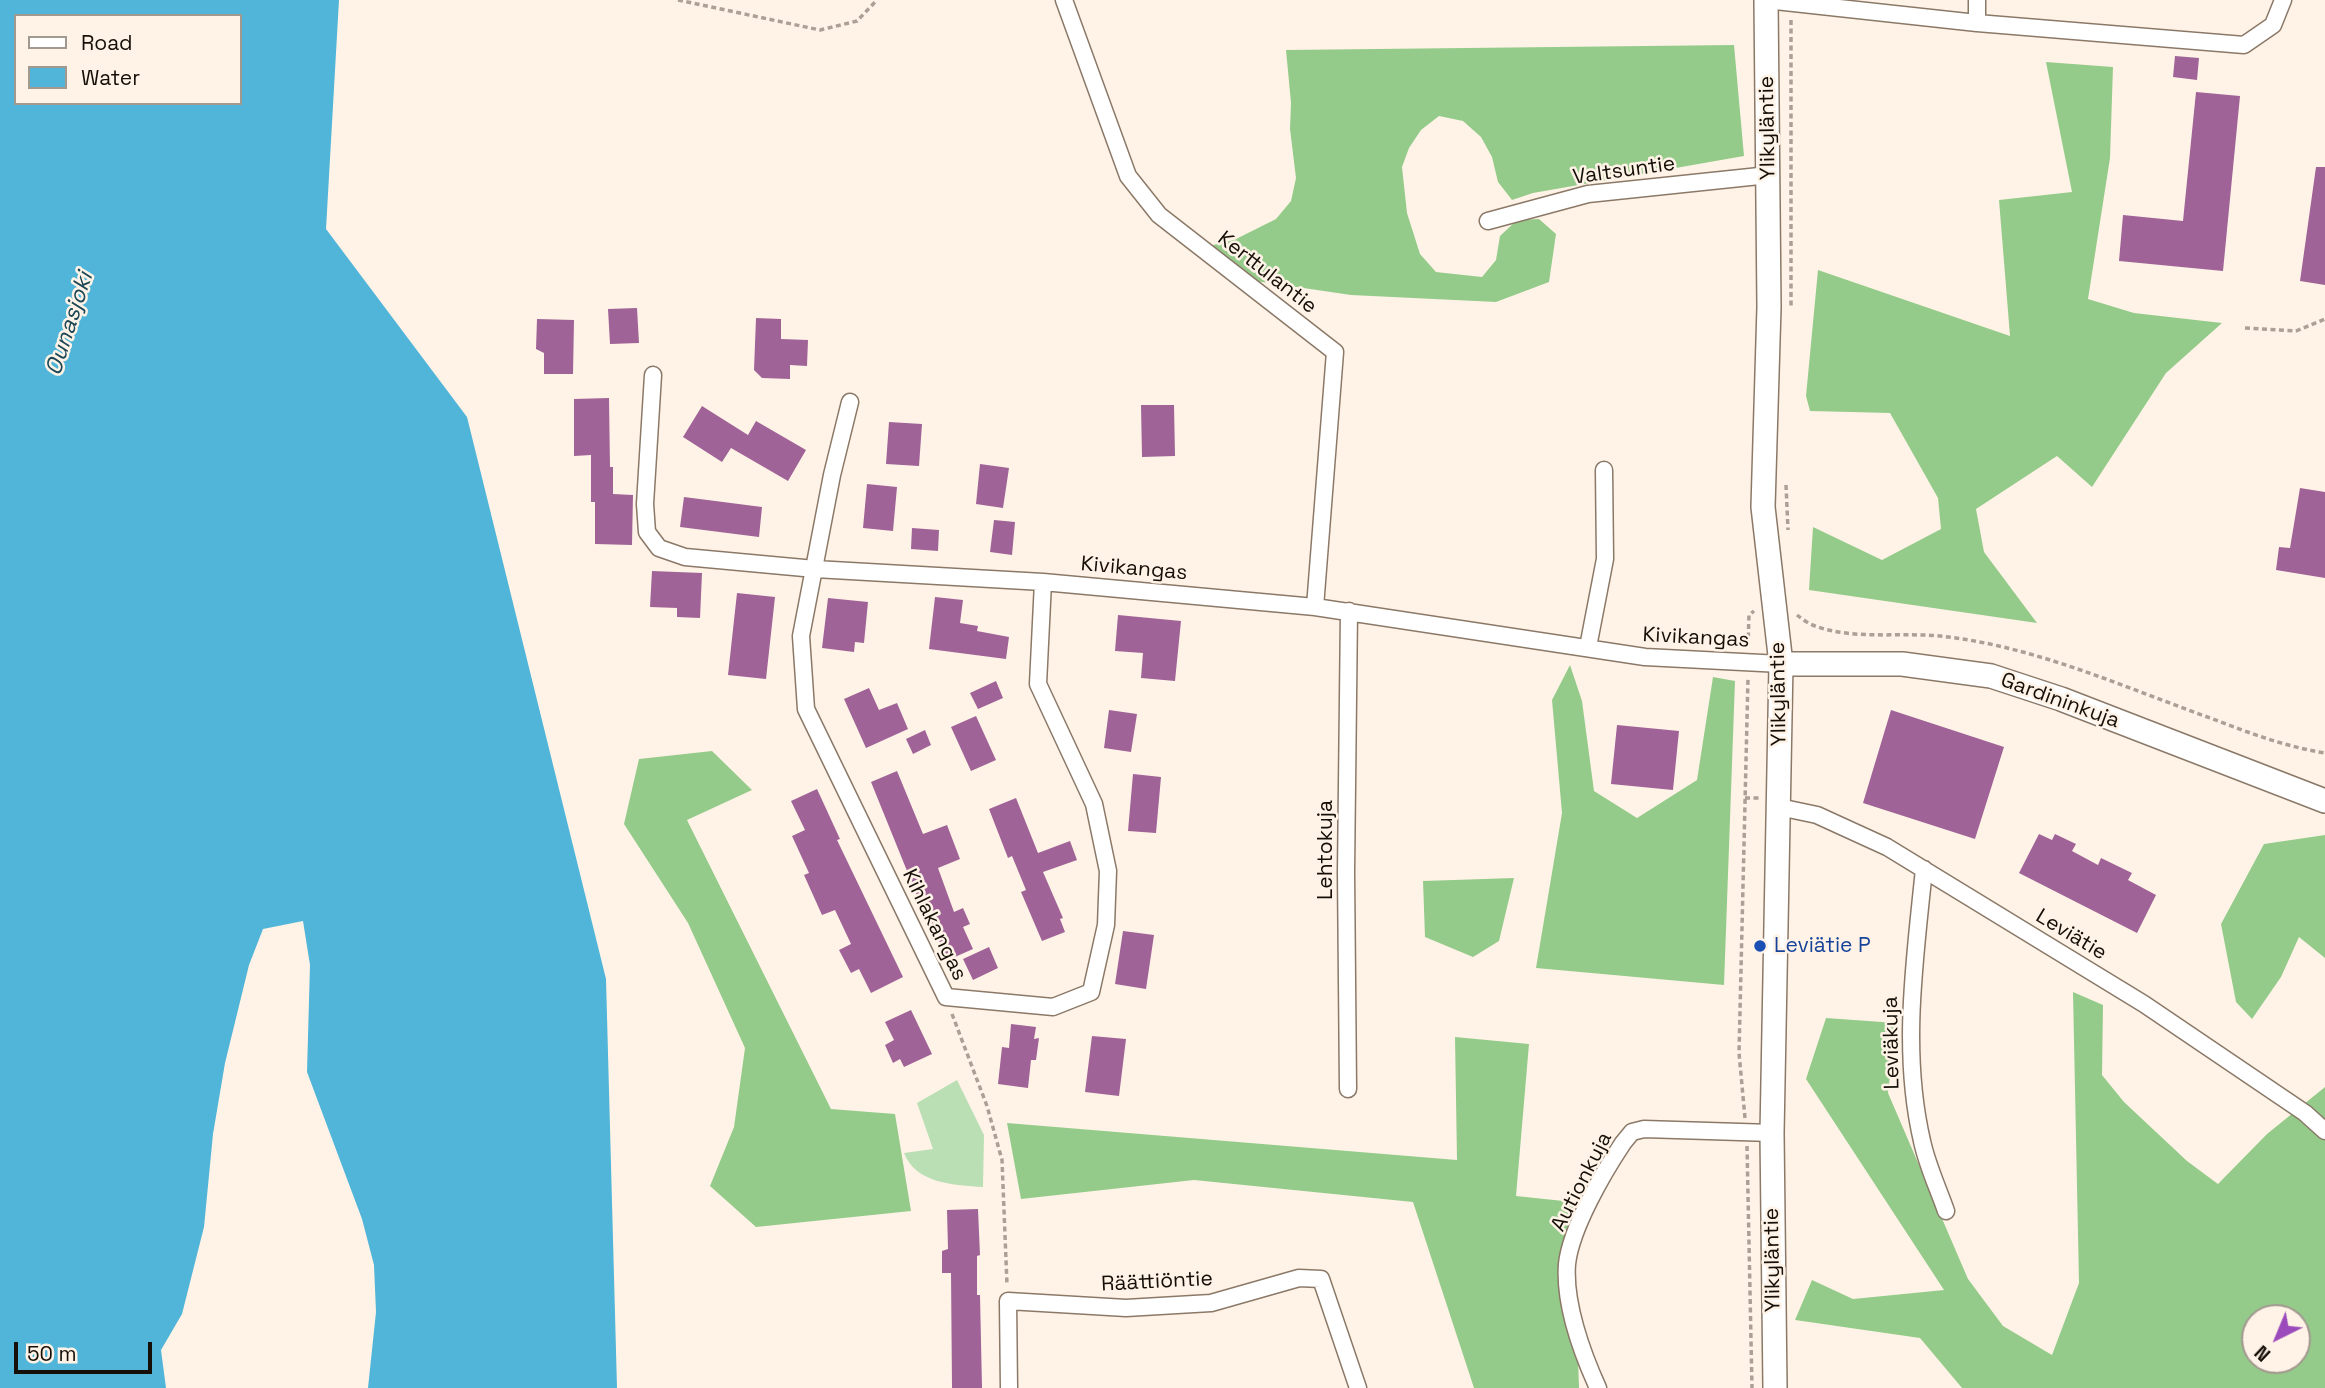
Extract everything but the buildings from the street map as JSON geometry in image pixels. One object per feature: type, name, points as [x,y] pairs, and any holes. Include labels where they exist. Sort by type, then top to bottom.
[{"type":"main road","name":"Ylikyläntie","points":[[1766,0],[1769,307],[1763,507],[1781,664],[1772,1133],[1774,1388]]},
{"type":"main road","name":"Gardininkuja","points":[[1781,664],[1902,664],[1991,676],[2061,699],[2325,801]]},
{"type":"street","name":"Kerttulantie","points":[[1064,0],[1128,176],[1159,215],[1335,352],[1315,607]]},
{"type":"street","points":[[1766,0],[1977,23],[2244,45],[2273,25],[2283,0]]},
{"type":"street","points":[[1977,0],[1977,23]]},
{"type":"street","name":"Valtsuntie","points":[[1488,220],[1588,194],[1769,175]]},
{"type":"street","name":"Kivikangas","points":[[653,375],[645,504],[648,532],[659,548],[685,557],[815,569],[1043,582],[1315,607],[1645,657],[1781,664]]},
{"type":"street","name":"Kihlakangas","points":[[850,402],[832,475],[801,636],[806,709],[946,997],[1053,1007],[1091,992],[1106,925],[1108,871],[1094,804],[1038,684],[1043,582]]},
{"type":"street","points":[[1588,647],[1605,559],[1604,470]]},
{"type":"street","name":"Lehtokuja","points":[[1348,1089],[1346,872],[1349,611]]},
{"type":"street","name":"Leviätie","points":[[1779,807],[1817,815],[1887,847],[2144,1004],[2305,1113],[2325,1131]]},
{"type":"street","name":"Leviäkuja","points":[[1924,869],[1910,1006],[1915,1102],[1922,1143],[1946,1211]]},
{"type":"street","name":"Autionkuja","points":[[1598,1388],[1570,1308],[1567,1264],[1575,1231],[1613,1158],[1632,1132],[1644,1129],[1772,1133]]},
{"type":"street","name":"Räättiöntie","points":[[1008,1301],[1126,1308],[1211,1303],[1299,1278],[1321,1279],[1358,1388]]},
{"type":"street","points":[[1008,1301],[1009,1388]]},
{"type":"path","points":[[678,0],[820,30],[857,21],[877,0]]},
{"type":"path","points":[[1769,307],[1791,307],[1791,2]]},
{"type":"path","points":[[2245,327],[2296,331],[2325,319]]},
{"type":"path","points":[[1786,483],[1788,535]]},
{"type":"path","points":[[1752,1388],[1747,1132],[1739,1053],[1749,615],[1755,610]]},
{"type":"path","points":[[946,997],[987,1106],[1002,1160],[1008,1301]]},
{"type":"green space","points":[[1734,45],[1744,156],[1533,193],[1512,200],[1498,182],[1492,157],[1481,137],[1463,121],[1439,116],[1421,130],[1409,148],[1402,167],[1407,213],[1420,254],[1436,272],[1482,277],[1496,260],[1500,236],[1517,220],[1539,219],[1556,234],[1549,282],[1496,302],[1351,295],[1242,279],[1209,246],[1234,240],[1276,219],[1291,201],[1296,178],[1290,129],[1291,103],[1286,50]]},
{"type":"green space","points":[[2046,62],[2113,67],[2110,158],[2088,299],[2134,313],[2222,323],[2166,373],[2092,487],[2057,456],[1976,509],[1984,552],[2037,623],[1809,590],[1813,527],[1882,560],[1941,529],[1938,498],[1890,413],[1810,411],[1806,396],[1818,270],[2010,336],[1999,200],[2072,192]]},
{"type":"green space","points":[[1570,665],[1582,701],[1594,791],[1637,818],[1697,780],[1713,677],[1735,681],[1724,985],[1536,968],[1562,813],[1552,700]]},
{"type":"green space","points":[[712,751],[752,790],[687,820],[831,1109],[895,1114],[911,1211],[756,1227],[710,1186],[734,1127],[745,1048],[688,923],[624,824],[639,759]]},
{"type":"green space","points":[[2325,835],[2325,958],[2299,937],[2281,977],[2252,1019],[2236,1002],[2221,924],[2264,844]]},
{"type":"green space","points":[[1514,878],[1499,941],[1473,957],[1425,937],[1423,881]]},
{"type":"green space","points":[[2073,992],[2103,1005],[2102,1075],[2124,1102],[2187,1161],[2218,1184],[2267,1134],[2325,1087],[2325,1388],[1962,1388],[1920,1338],[1795,1320],[1812,1280],[1853,1299],[1944,1290],[1806,1079],[1826,1018],[1896,1023],[1888,1093],[1968,1279],[2003,1326],[2052,1355],[2079,1283]]},
{"type":"green space","points":[[1455,1037],[1529,1044],[1516,1196],[1573,1202],[1579,1388],[1474,1388],[1413,1202],[1194,1180],[1021,1199],[1007,1123],[1457,1160]]},
{"type":"green space","points":[[957,1080],[984,1135],[983,1187],[948,1184],[927,1177],[917,1171],[904,1153],[933,1149],[917,1103]]},
{"type":"water","name":"Ounasjoki","points":[[0,0],[339,0],[326,229],[467,417],[606,979],[617,1388],[368,1388],[376,1312],[374,1265],[362,1219],[307,1072],[310,965],[303,921],[263,929],[249,965],[225,1063],[213,1134],[204,1227],[182,1314],[161,1350],[166,1388],[0,1388]]},
{"type":"place","name":"Leviätie P","points":[[1760,946]]}]
